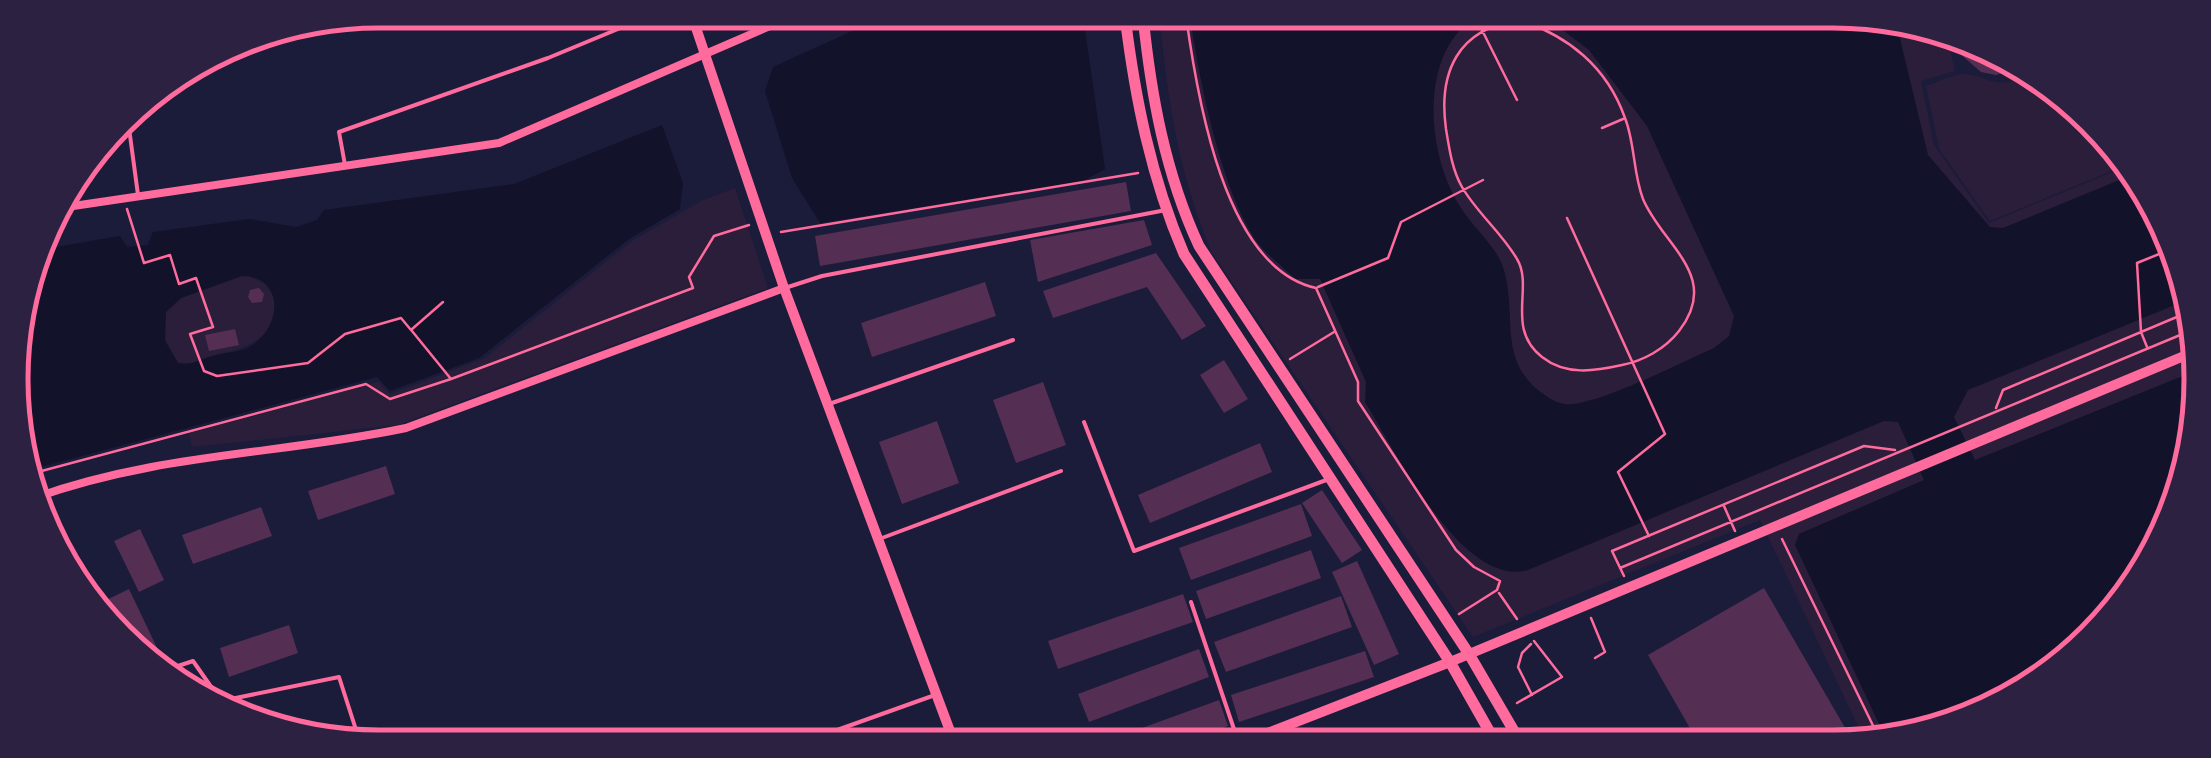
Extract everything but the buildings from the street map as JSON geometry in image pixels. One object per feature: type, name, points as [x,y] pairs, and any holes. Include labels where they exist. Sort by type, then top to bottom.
[{"type":"main road","points":[[1127,28],[1154,170],[1166,210],[1198,280],[1450,662],[1489,730]]},
{"type":"main road","points":[[1145,28],[1161,135],[1178,198],[1199,246],[1470,654],[1513,730]]},
{"type":"street","points":[[695,28],[784,288],[949,730]]},
{"type":"street","points":[[74,206],[499,143],[769,28]]},
{"type":"street","points":[[47,494],[137,466],[406,428],[784,288]]},
{"type":"street","points":[[1274,730],[1470,654],[2183,356]]},
{"type":"lane","points":[[346,166],[339,132],[548,58],[620,28]]},
{"type":"lane","points":[[129,131],[138,195]]},
{"type":"lane","points":[[784,288],[822,276],[1166,210]]},
{"type":"lane","points":[[827,404],[1013,340]]},
{"type":"lane","points":[[1084,422],[1134,551],[1329,479]]},
{"type":"lane","points":[[878,540],[1061,472]]},
{"type":"lane","points":[[1191,602],[1234,730]]},
{"type":"lane","points":[[177,666],[192,661],[211,687]]},
{"type":"lane","points":[[233,699],[339,677],[356,730]]},
{"type":"lane","points":[[835,730],[936,694]]},
{"type":"path","points":[[1188,28],[1200,107],[1234,202],[1270,265],[1293,282],[1316,288],[1388,258],[1401,222],[1482,180]]},
{"type":"path","points":[[1489,28],[1464,42],[1446,70],[1442,104],[1463,189],[1520,262],[1520,325],[1542,357],[1584,374],[1633,363],[1669,344],[1690,316],[1694,283],[1675,243],[1644,201],[1626,118],[1598,70],[1546,28]]},
{"type":"path","points":[[1482,30],[1517,100]]},
{"type":"path","points":[[1602,128],[1626,118]]},
{"type":"path","points":[[765,235],[1154,170]]},
{"type":"path","points":[[124,197],[144,264],[170,255],[179,284],[196,278],[213,327],[190,334],[199,363],[216,376],[308,363],[345,334],[401,318],[451,379]]},
{"type":"path","points":[[1568,218],[1665,434],[1618,472],[1648,536]]},
{"type":"path","points":[[40,472],[366,384],[390,399],[451,379],[693,288],[689,277],[714,236],[760,221]]},
{"type":"path","points":[[2147,348],[2141,332],[2137,263],[2160,253]]},
{"type":"path","points":[[1316,288],[1358,382],[1358,401],[1456,550],[1474,567],[1500,580],[1497,590],[1448,621]]},
{"type":"path","points":[[410,330],[443,302]]},
{"type":"path","points":[[1996,410],[2003,390],[2178,317]]},
{"type":"path","points":[[1278,366],[1335,331]]},
{"type":"path","points":[[1620,568],[2180,335]]},
{"type":"path","points":[[1629,586],[1612,551],[1864,446],[1900,450]]},
{"type":"path","points":[[1724,504],[1739,540]]},
{"type":"path","points":[[1776,539],[1786,542],[1874,728]]},
{"type":"path","points":[[1497,590],[1562,677],[1503,712]]},
{"type":"path","points":[[1585,605],[1605,652],[1595,658]]},
{"type":"path","points":[[1577,624],[1590,618]]},
{"type":"path","points":[[1532,695],[1518,668],[1522,653],[1549,636]]},
{"type":"shaded area","points":[[859,28],[1085,28],[1105,169],[1083,181],[820,223],[792,178],[765,91],[773,67]]},
{"type":"shaded area","points":[[1161,28],[1855,28],[1901,34],[1950,48],[1955,71],[1921,81],[1934,145],[1989,223],[2115,171],[2157,244],[2177,310],[2184,379],[2177,448],[2157,514],[2111,593],[2081,628],[2046,658],[1967,704],[1901,724],[1860,729],[1760,520],[1473,637],[1212,253],[1190,193]]},
{"type":"shaded area","points":[[1192,28],[1463,28],[1443,57],[1436,82],[1435,136],[1441,162],[1461,208],[1496,253],[1504,270],[1518,364],[1538,390],[1565,404],[1596,399],[1714,348],[1729,336],[1734,316],[1647,126],[1589,50],[1560,28],[1855,28],[1899,34],[1928,155],[1990,227],[2003,228],[2121,179],[2157,244],[2176,305],[1968,390],[1954,417],[1975,460],[2184,376],[2177,448],[2157,514],[2111,593],[2081,628],[2046,658],[1967,704],[1923,719],[1880,727],[1795,545],[1799,534],[1924,480],[1898,422],[1884,421],[1528,570],[1503,570],[1479,558],[1455,537],[1412,480],[1365,402],[1366,382],[1320,279],[1295,279],[1261,247],[1247,226],[1224,169]]},
{"type":"shaded area","points":[[1962,74],[2008,82],[2015,79],[2046,100],[2081,130],[2114,170],[1990,221],[1939,149],[1926,86]]},
{"type":"shaded area","points":[[662,125],[683,183],[680,209],[629,239],[479,358],[390,391],[377,377],[38,468],[28,402],[28,356],[39,288],[53,247],[120,236],[127,247],[148,245],[153,232],[250,219],[296,227],[317,220],[324,210],[514,184]],"holes":[[[241,276],[265,283],[271,292],[274,313],[254,344],[193,363],[178,363],[165,341],[166,312],[181,298]]]},
{"type":"shaded area","points":[[735,188],[768,288],[398,425],[192,447],[189,433],[378,382],[390,394],[485,358],[632,241],[701,201]]},
{"type":"shaded area","points":[[246,275],[265,284],[276,300],[276,313],[266,332],[239,349],[193,363],[178,363],[163,335],[166,312],[181,298]]}]
